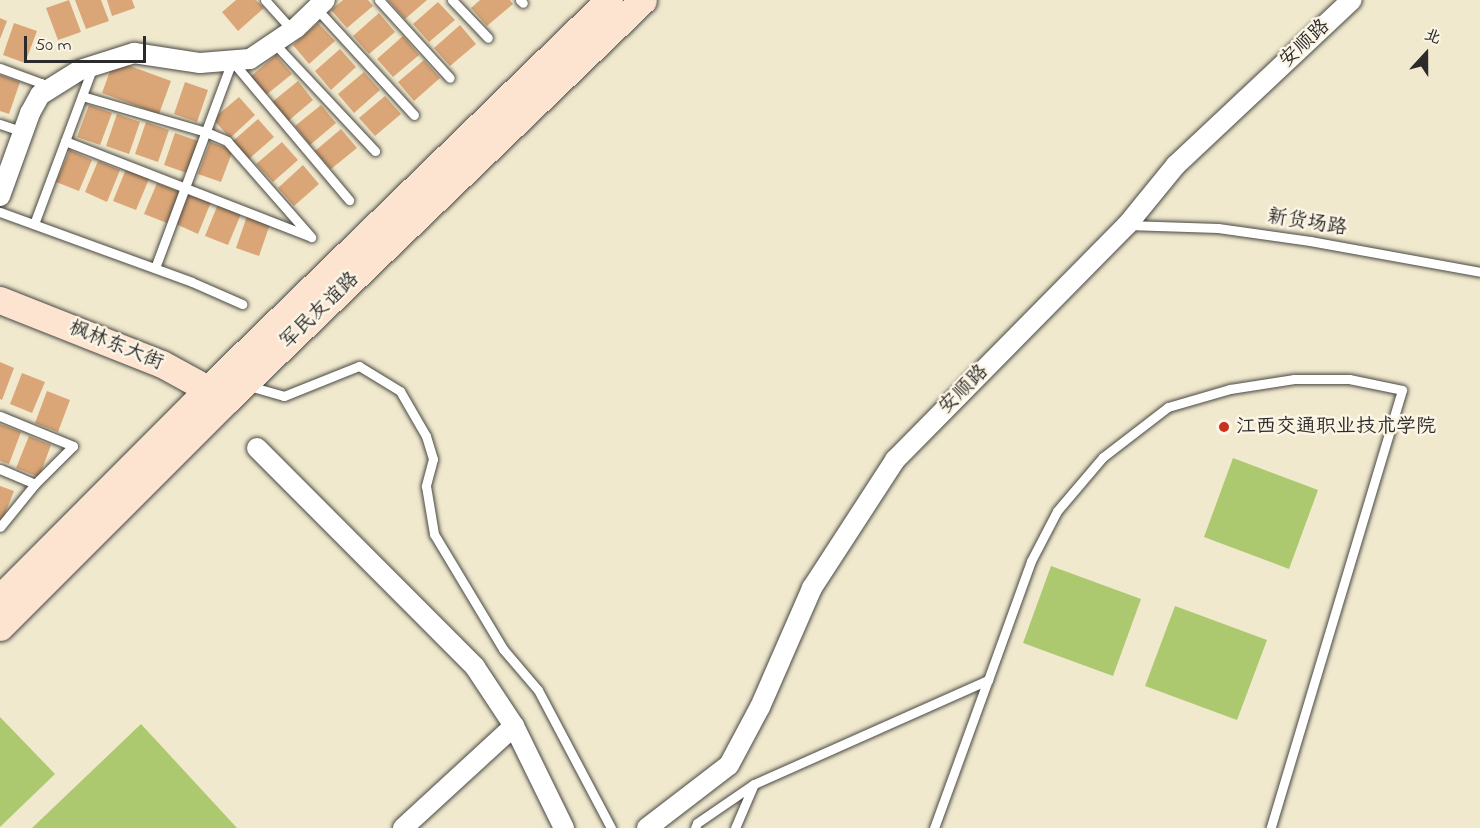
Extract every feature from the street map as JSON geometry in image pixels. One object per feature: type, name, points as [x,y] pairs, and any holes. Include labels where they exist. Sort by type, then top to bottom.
[{"type":"street","name":"军民友谊路","points":[[0,627],[218,398],[609,0]]},
{"type":"street","name":"军民友谊路","points":[[0,598],[218,398],[643,0]]},
{"type":"street","name":"安顺路","points":[[647,828],[729,765],[760,707],[812,588],[895,460],[1127,225],[1176,165],[1352,0]]},
{"type":"street","points":[[2,183],[40,95],[80,70],[134,53],[200,63],[250,59],[292,30],[321,4]]},
{"type":"street","name":"枫林东大街","points":[[0,300],[162,364],[218,398]]},
{"type":"street","name":"枫林东大街","points":[[0,314],[152,375],[218,398]]},
{"type":"street","points":[[257,448],[475,668],[514,726],[564,828]]},
{"type":"street","points":[[403,828],[514,726]]},
{"type":"lane","points":[[265,0],[292,30]]},
{"type":"lane","points":[[379,0],[450,78]]},
{"type":"lane","points":[[452,0],[488,38]]},
{"type":"lane","points":[[321,4],[414,115]]},
{"type":"lane","points":[[274,43],[375,151]]},
{"type":"lane","points":[[155,268],[232,61],[349,200]]},
{"type":"lane","points":[[34,224],[93,66]]},
{"type":"lane","points":[[0,68],[41,83],[40,95]]},
{"type":"lane","points":[[65,141],[311,237],[227,141],[206,132],[82,96]]},
{"type":"lane","points":[[0,124],[23,132]]},
{"type":"lane","points":[[0,212],[155,268],[242,304]]},
{"type":"lane","name":"新货场路","points":[[1127,225],[1218,228],[1368,251],[1480,272]]},
{"type":"lane","points":[[218,398],[284,396],[359,366],[400,392],[426,436],[433,459],[426,486],[434,534],[503,649],[537,690],[611,828]]},
{"type":"lane","points":[[934,828],[1031,561],[1057,511],[1103,456],[1168,407],[1230,389],[1294,379],[1348,379],[1402,390],[1271,828]]},
{"type":"lane","points":[[0,416],[74,446],[35,484],[0,527]]},
{"type":"lane","points":[[0,469],[35,484]]},
{"type":"lane","points":[[695,828],[698,823],[754,784],[988,680]]},
{"type":"lane","points":[[735,828],[754,784]]},
{"type":"green space","points":[[1233,458],[1318,490],[1289,569],[1204,537]]},
{"type":"green space","points":[[1051,566],[1141,599],[1113,676],[1023,643]]},
{"type":"green space","points":[[1175,606],[1267,640],[1237,720],[1145,686]]},
{"type":"green space","points":[[0,717],[55,774],[0,827]]},
{"type":"green space","points":[[141,724],[237,828],[32,828]]},
{"type":"building","points":[[69,0],[81,32],[58,40],[46,8]]},
{"type":"building","points":[[75,0],[101,0],[109,21],[86,29]]},
{"type":"building","points":[[107,0],[132,0],[135,8],[112,16]]},
{"type":"building","points":[[236,0],[256,0],[264,8],[238,31],[222,12]]},
{"type":"building","points":[[343,0],[368,0],[373,6],[347,28],[331,10]]},
{"type":"building","points":[[388,0],[427,0],[405,19]]},
{"type":"building","points":[[480,0],[510,0],[513,4],[487,26],[471,8]]},
{"type":"building","points":[[438,2],[455,20],[429,42],[413,24]]},
{"type":"building","points":[[379,13],[395,32],[369,54],[353,36]]},
{"type":"building","points":[[0,18],[7,21],[0,39]]},
{"type":"building","points":[[14,23],[37,31],[25,63],[3,55]]},
{"type":"building","points":[[318,23],[335,41],[309,64],[293,45]]},
{"type":"building","points":[[460,25],[476,44],[450,66],[434,48]]},
{"type":"building","points":[[403,36],[419,55],[393,77],[377,59]]},
{"type":"building","points":[[340,49],[356,67],[331,90],[315,71]]},
{"type":"building","points":[[276,55],[292,74],[266,95],[250,77]]},
{"type":"building","points":[[114,60],[171,81],[159,114],[102,93]]},
{"type":"building","points":[[424,60],[440,78],[414,101],[398,82]]},
{"type":"building","points":[[364,72],[380,90],[354,113],[338,94]]},
{"type":"building","points":[[0,75],[20,82],[9,114],[0,111]]},
{"type":"building","points":[[298,81],[313,100],[287,122],[271,103]]},
{"type":"building","points":[[185,82],[208,90],[197,122],[174,114]]},
{"type":"building","points":[[385,96],[401,114],[375,136],[359,118]]},
{"type":"building","points":[[239,97],[255,115],[230,138],[213,119]]},
{"type":"building","points":[[89,105],[112,113],[100,145],[77,137]]},
{"type":"building","points":[[321,105],[336,123],[310,145],[295,126]]},
{"type":"building","points":[[117,114],[140,122],[129,154],[106,146]]},
{"type":"building","points":[[258,119],[274,137],[249,159],[233,141]]},
{"type":"building","points":[[146,122],[169,130],[158,162],[135,154]]},
{"type":"building","points":[[341,129],[357,148],[331,169],[315,151]]},
{"type":"building","points":[[175,133],[198,141],[187,173],[164,165]]},
{"type":"building","points":[[210,142],[233,150],[221,182],[198,174]]},
{"type":"building","points":[[282,142],[298,160],[273,182],[256,164]]},
{"type":"building","points":[[70,150],[92,160],[79,191],[56,182]]},
{"type":"building","points":[[98,161],[120,170],[107,202],[85,192]]},
{"type":"building","points":[[303,165],[319,184],[294,206],[278,188]]},
{"type":"building","points":[[126,169],[149,179],[136,210],[113,201]]},
{"type":"building","points":[[157,183],[180,192],[167,223],[144,214]]},
{"type":"building","points":[[189,193],[211,202],[198,234],[176,224]]},
{"type":"building","points":[[218,204],[241,214],[228,245],[205,236]]},
{"type":"building","points":[[247,216],[270,224],[259,256],[236,248]]},
{"type":"building","points":[[0,362],[14,368],[2,400],[0,399]]},
{"type":"building","points":[[22,373],[45,382],[32,413],[10,404]]},
{"type":"building","points":[[47,391],[70,400],[58,432],[35,423]]},
{"type":"building","points":[[0,424],[21,432],[9,464],[0,461]]},
{"type":"building","points":[[29,436],[51,445],[39,477],[16,468]]},
{"type":"building","points":[[0,486],[14,491],[0,526]]},
{"type":"place","name":"江西交通职业技术学院","points":[[1224,427]]}]
